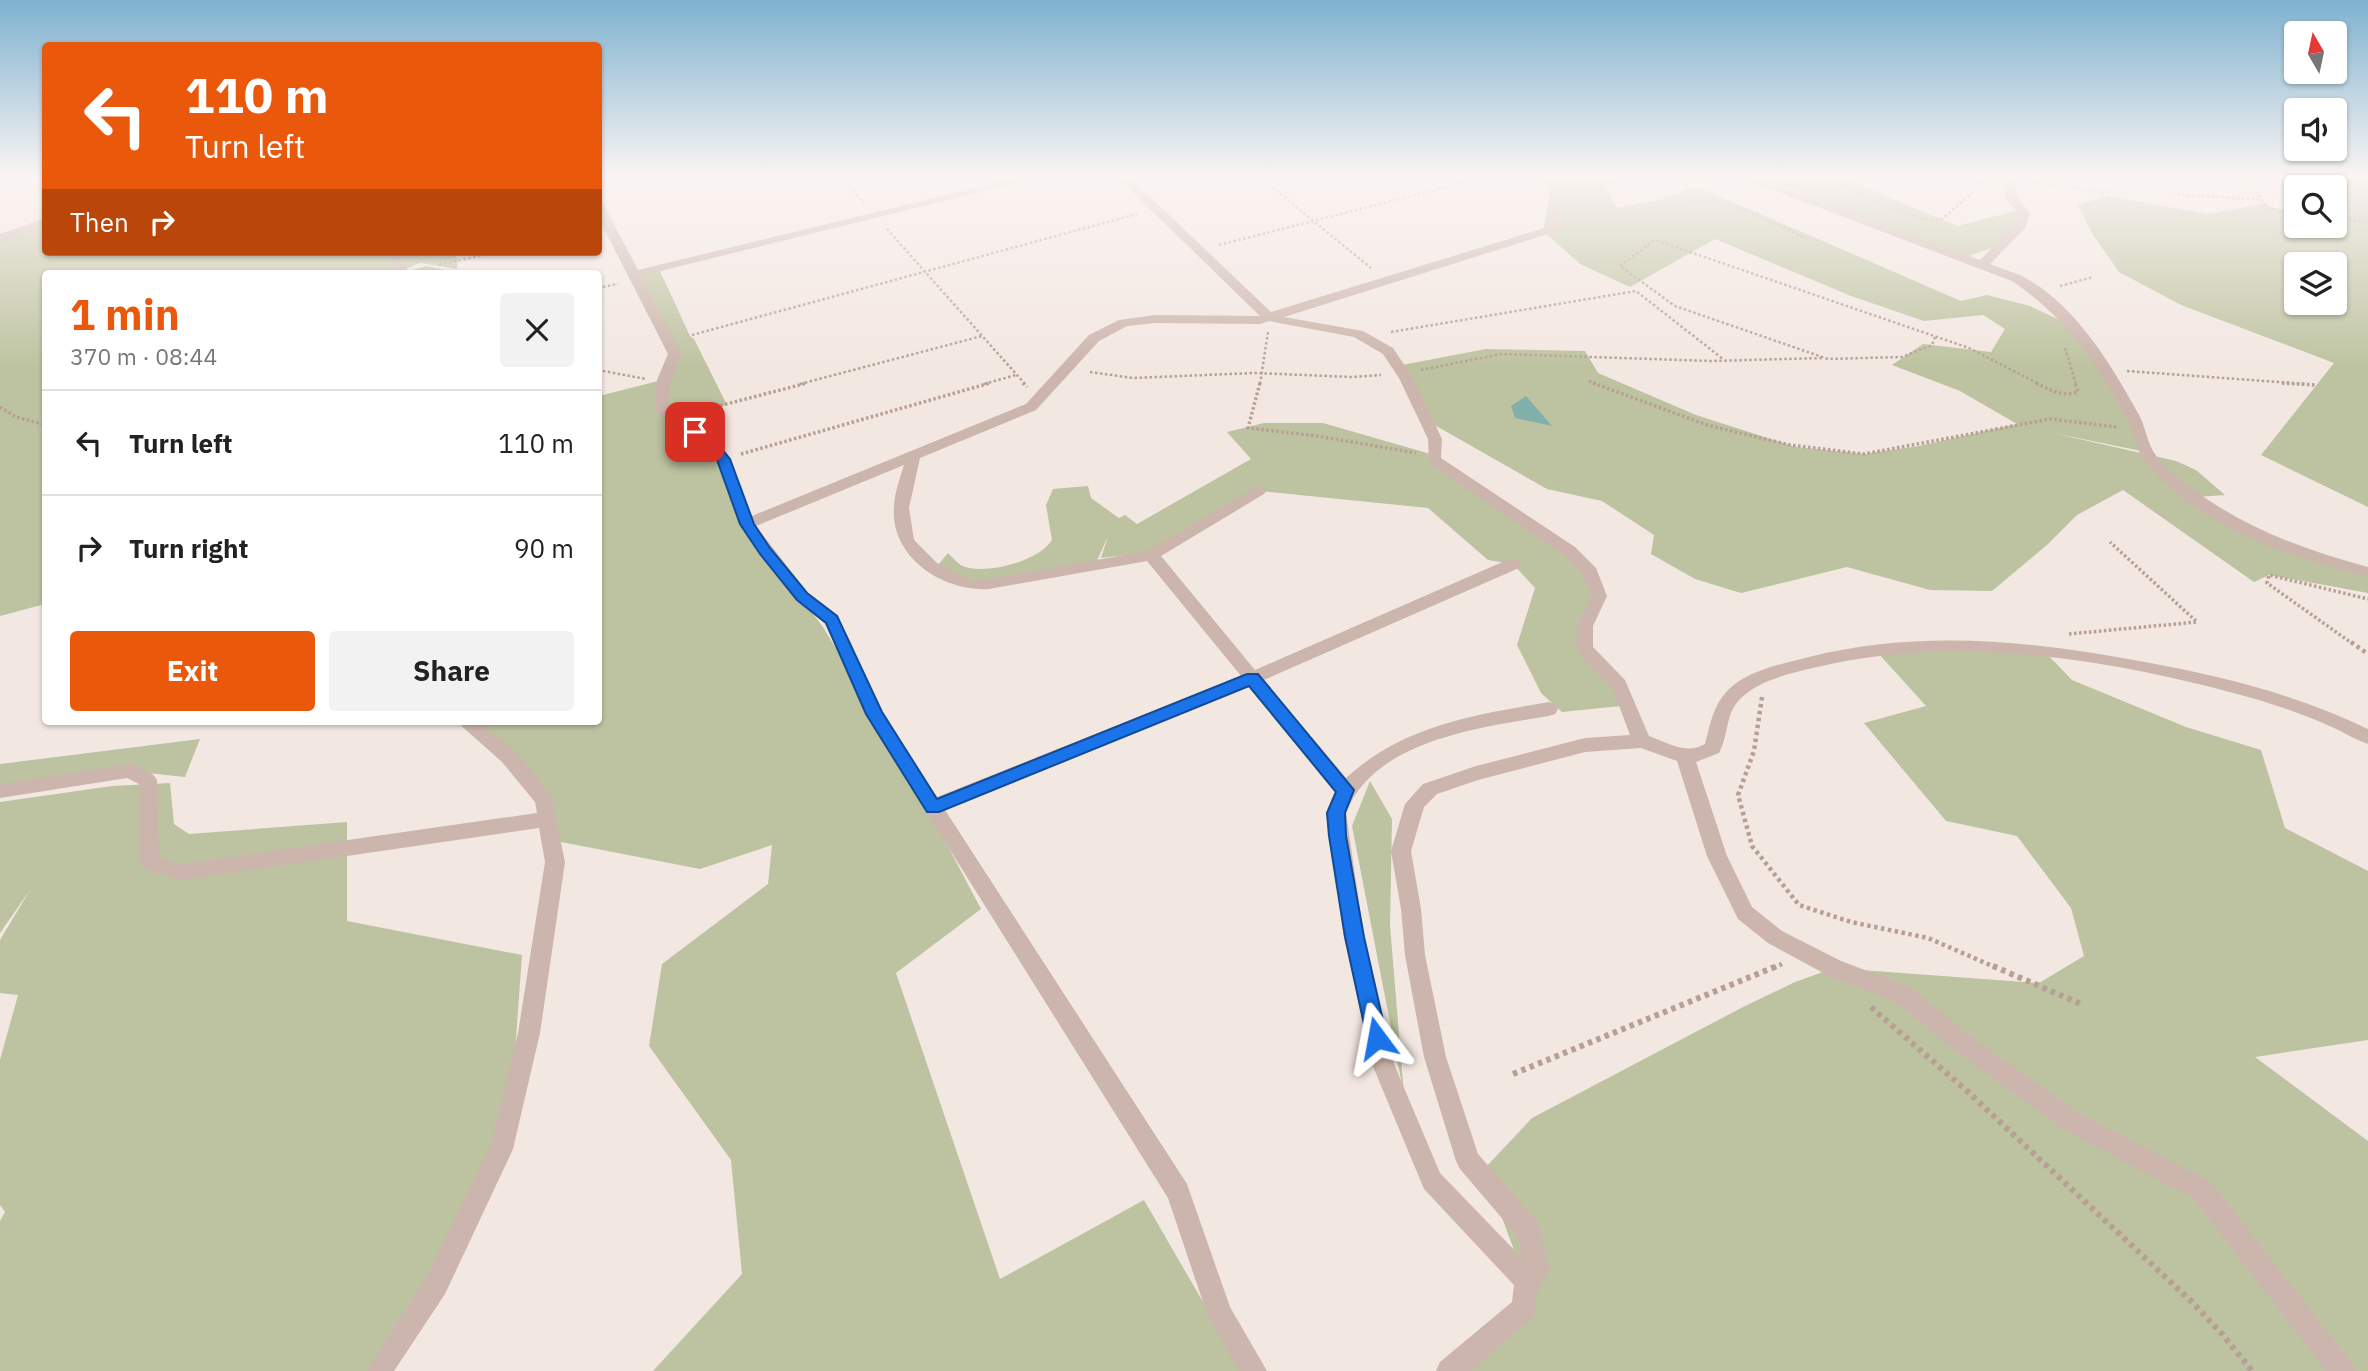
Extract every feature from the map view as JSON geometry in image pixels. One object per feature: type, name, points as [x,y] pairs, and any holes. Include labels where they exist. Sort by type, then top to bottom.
[{"type":"street","points":[[617,239],[675,356],[664,380],[660,411],[708,440],[723,459],[747,524],[802,597],[832,620],[874,714],[1178,1192],[1220,1314],[1255,1371]]},
{"type":"street","points":[[636,274],[778,239]]},
{"type":"street","points":[[1187,239],[1270,318],[1362,337],[1388,351],[1403,373],[1435,439],[1433,460],[1569,551],[1590,572],[1599,596],[1585,626],[1585,648],[1619,684],[1642,741]]},
{"type":"street","points":[[747,524],[1031,407],[1094,338],[1124,323],[1155,319],[1232,321],[1270,318],[1522,239]]},
{"type":"street","points":[[1911,239],[2016,278],[2039,291],[2076,328],[2105,369],[2138,430],[2147,455],[2164,475],[2221,516],[2300,554],[2368,572]]},
{"type":"street","points":[[1982,265],[2008,239]]},
{"type":"street","points":[[913,456],[901,508],[906,542],[932,567],[969,585],[989,584],[1151,555],[1259,491]]},
{"type":"street","points":[[1151,555],[1345,790]]},
{"type":"street","points":[[933,807],[1252,678],[1513,564]]},
{"type":"street","points":[[1449,1371],[1524,1308],[1527,1281],[1537,1270],[1530,1231],[1468,1161],[1435,1057],[1415,955],[1411,909],[1401,851],[1415,804],[1430,789],[1476,773],[1584,745],[1642,741],[1685,757],[1705,754],[1713,748],[1726,704],[1754,679],[1810,662],[1868,650],[1943,645],[2005,647],[2118,662],[2233,685],[2287,700],[2368,737]]},
{"type":"street","points":[[1527,1281],[1432,1181],[1382,1064],[1354,937],[1336,813],[1345,790],[1373,764],[1410,742],[1474,722],[1549,709]]},
{"type":"street","points":[[380,1371],[436,1285],[501,1149],[529,1033],[555,862],[544,800],[509,757],[471,725]]},
{"type":"street","points":[[1685,757],[1717,856],[1745,913],[1775,937],[1834,968],[1902,994],[1965,1045],[2072,1122],[2202,1190],[2342,1371]]},
{"type":"street","points":[[0,791],[129,771],[148,780],[149,862],[180,872],[547,819]]},
{"type":"path","points":[[896,239],[1038,400]]},
{"type":"path","points":[[692,335],[1043,239]]},
{"type":"path","points":[[1208,248],[1243,239]]},
{"type":"path","points":[[1335,239],[1386,281]]},
{"type":"path","points":[[1828,359],[1675,306],[1620,266],[1655,240],[1969,348],[2056,393],[2069,395],[2078,392],[2068,363],[2064,338]]},
{"type":"path","points":[[439,265],[478,256]]},
{"type":"path","points":[[2039,291],[2093,277]]},
{"type":"path","points":[[1362,337],[1636,291],[1723,360]]},
{"type":"path","points":[[1270,318],[1263,373],[1248,428],[1434,455]]},
{"type":"path","points":[[672,418],[982,336]]},
{"type":"path","points":[[1067,368],[1133,378],[1263,373],[1352,377],[1403,373],[1501,354],[1723,360],[1902,357],[1932,345],[1935,337]]},
{"type":"path","points":[[2105,369],[2316,385]]},
{"type":"path","points":[[602,371],[641,379],[664,380]]},
{"type":"path","points":[[723,459],[1016,375]]},
{"type":"path","points":[[1589,381],[1707,425],[1790,445],[1864,454],[2050,419],[2138,430]]},
{"type":"path","points":[[0,407],[16,417],[42,424]]},
{"type":"path","points":[[2066,634],[2196,622],[2110,542]]},
{"type":"path","points":[[2368,599],[2269,575],[2267,583],[2368,654]]},
{"type":"path","points":[[1765,676],[1754,751],[1738,795],[1752,846],[1800,905],[1851,922],[1928,938],[2081,1004]]},
{"type":"path","points":[[1513,1074],[1807,954]]},
{"type":"path","points":[[1867,1004],[1937,1063],[2077,1194],[2232,1343],[2252,1371]]},
{"type":"green space","points":[[0,239],[42,239],[42,256],[456,256],[457,269],[420,263],[402,270],[42,270],[42,605],[0,616]]},
{"type":"green space","points":[[1552,239],[1818,239],[1961,301],[1987,295],[2030,306],[2076,328],[2146,452],[2053,433],[2176,461],[2196,470],[2225,495],[2197,497],[2221,516],[2368,572],[2368,593],[2269,575],[2254,582],[2123,490],[2077,515],[2047,545],[1992,591],[1930,590],[1847,567],[1741,593],[1695,579],[1651,554],[1654,535],[1602,501],[1547,489],[1431,423],[1402,365],[1486,349],[1585,351],[1598,373],[1696,415],[1796,447],[1864,454],[1919,446],[2017,424],[1960,391],[1892,365],[1923,344],[1991,352],[2005,329],[1983,315],[1924,321],[1851,296],[1715,239],[1630,287],[1580,264]]},
{"type":"green space","points":[[1911,239],[2007,239],[2002,245],[1962,258]]},
{"type":"green space","points":[[2096,239],[2368,239],[2368,507],[2261,455],[2334,363],[2181,305],[2119,272]]},
{"type":"green space","points":[[426,266],[445,270],[413,270]]},
{"type":"green space","points":[[660,271],[690,336],[694,339],[727,405],[695,412],[765,551],[823,627],[897,750],[981,909],[896,973],[1000,1279],[1144,1200],[1243,1371],[653,1371],[742,1274],[731,1160],[649,1046],[662,964],[768,884],[772,845],[700,869],[551,840],[534,788],[469,725],[602,725],[602,395],[662,380],[675,354],[636,275]]},
{"type":"green space","points":[[1264,423],[1323,423],[1434,455],[1554,541],[1594,581],[1585,626],[1595,661],[1619,684],[1621,706],[1562,712],[1541,693],[1517,645],[1535,588],[1513,564],[1488,560],[1428,508],[1259,491],[1163,551],[1101,558],[1108,536],[1097,561],[977,585],[938,565],[948,553],[963,566],[975,569],[1013,564],[1036,554],[1052,540],[1046,505],[1053,489],[1088,486],[1091,498],[1119,518],[1125,515],[1137,524],[1251,459],[1227,432]]},
{"type":"green space","points":[[1916,647],[2045,652],[2072,680],[2186,727],[2261,750],[2285,828],[2368,871],[2368,1040],[2255,1057],[2368,1141],[2368,1371],[1447,1371],[1531,1296],[1484,1169],[1532,1118],[1743,1007],[1795,982],[1834,968],[2039,983],[2084,956],[2071,908],[2017,836],[1946,821],[1864,723],[1926,706],[1878,653]]},
{"type":"green space","points":[[200,739],[185,777],[129,771],[0,793],[0,764]]},
{"type":"green space","points":[[1370,781],[1392,819],[1390,925],[1404,1095],[1352,826]]},
{"type":"green space","points":[[170,783],[174,824],[189,834],[347,822],[347,921],[522,955],[511,1108],[391,1354],[378,1371],[0,1371],[0,1221],[5,1212],[0,1205],[0,1060],[18,995],[0,993],[0,940],[30,890],[0,933],[0,802],[112,786]]},
{"type":"water","points":[[1526,396],[1552,426],[1515,418],[1511,406]]},
{"type":"route","points":[[695,432],[708,440],[723,459],[747,524],[765,551],[802,597],[832,620],[874,714],[933,807],[1252,678],[1345,790],[1336,813],[1338,836],[1354,937],[1377,1038]]}]
